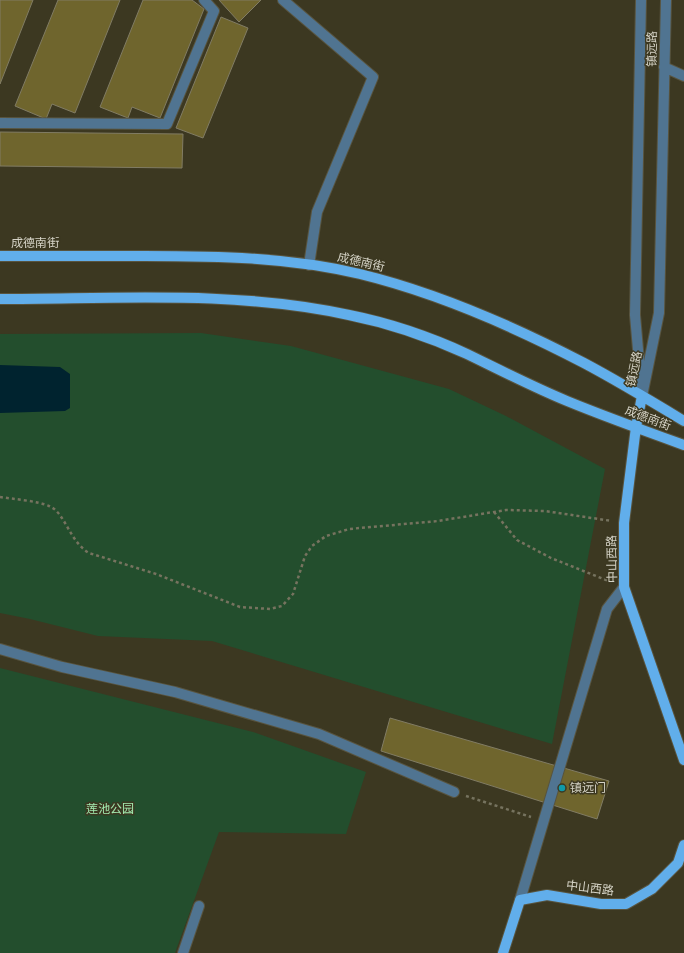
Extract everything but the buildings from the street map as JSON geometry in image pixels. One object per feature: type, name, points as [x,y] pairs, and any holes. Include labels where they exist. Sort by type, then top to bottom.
[{"type":"main road","name":"成德南街","points":[[0,256],[207,256],[259,259],[309,265],[359,274],[438,297],[482,314],[584,363],[684,421]]},
{"type":"main road","name":"成德南街","points":[[0,299],[206,298],[255,301],[309,307],[349,315],[424,337],[465,353],[566,401],[684,445]]},
{"type":"main road","name":"中山西路","points":[[642,396],[636,427],[624,523],[624,587],[684,760]]},
{"type":"main road","name":"中山西路","points":[[520,900],[547,895],[601,904],[626,904],[652,888],[678,863],[684,845]]},
{"type":"main road","points":[[503,953],[520,900]]},
{"type":"street","points":[[0,123],[168,124],[214,11],[204,0]]},
{"type":"street","points":[[283,0],[373,77],[317,212],[309,265]]},
{"type":"street","name":"镇远路","points":[[641,0],[635,315],[642,396]]},
{"type":"street","name":"镇远路","points":[[642,396],[659,313],[666,0]]},
{"type":"street","points":[[664,67],[684,76]]},
{"type":"street","points":[[520,900],[607,609],[624,587]]},
{"type":"street","points":[[0,649],[62,667],[176,692],[319,734],[454,792]]},
{"type":"street","points":[[183,953],[200,906]]},
{"type":"path","points":[[0,497],[50,506],[61,516],[70,535],[79,548],[88,553],[156,574],[240,607],[270,609],[282,606],[293,594],[305,556],[312,546],[326,536],[349,529],[438,521],[506,510],[545,511],[624,523]]},
{"type":"path","points":[[494,512],[517,540],[551,558],[624,587]]},
{"type":"path","points":[[454,792],[544,821]]},
{"type":"green space","points":[[201,333],[291,346],[449,389],[506,416],[605,469],[552,744],[212,641],[98,636],[0,613],[0,334]]},
{"type":"green space","name":"莲池公园","points":[[0,668],[253,732],[366,772],[346,834],[219,832],[175,953],[0,953]]},
{"type":"water","points":[[0,365],[60,367],[70,374],[70,408],[65,411],[0,413]]},
{"type":"place","name":"镇远门","points":[[562,788]]}]
